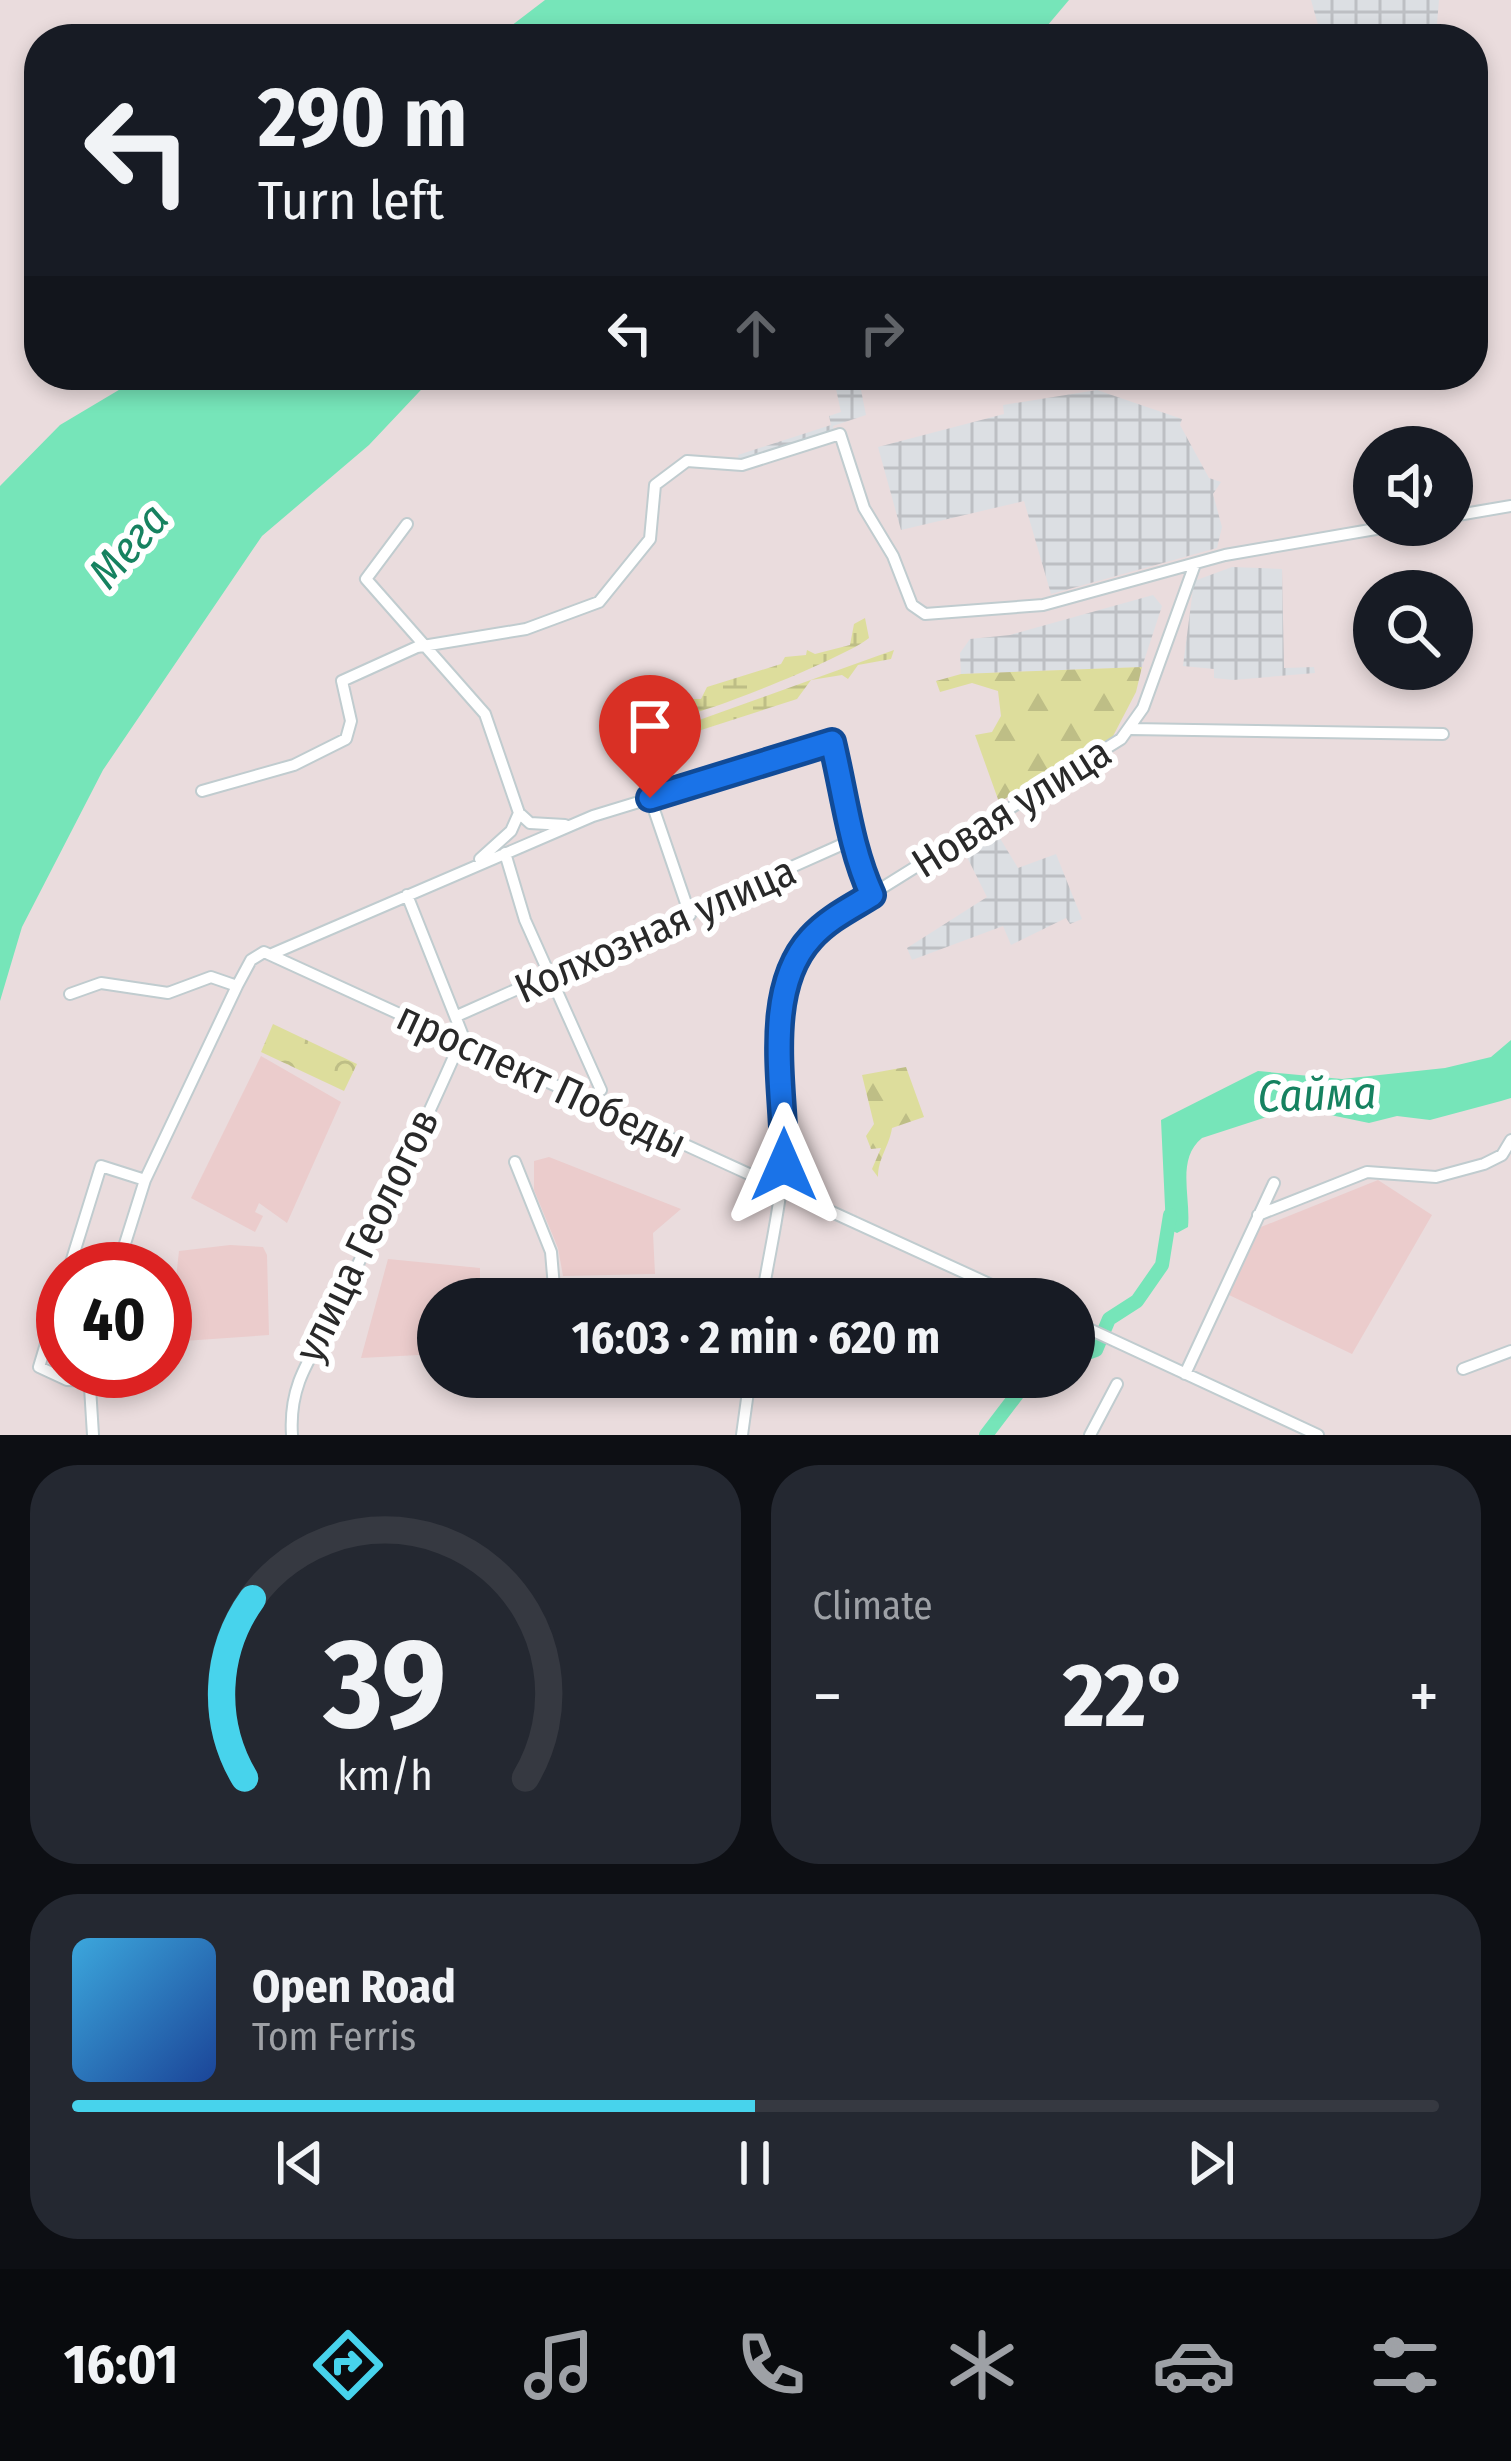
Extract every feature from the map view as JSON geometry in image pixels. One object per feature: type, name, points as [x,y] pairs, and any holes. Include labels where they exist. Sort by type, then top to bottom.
[{"type":"street","points":[[202,791],[294,765],[346,739],[351,721],[343,681],[428,645],[526,629],[599,602],[650,539],[655,484],[679,464],[742,465],[840,434],[864,508],[893,556],[910,601],[925,614],[1043,605],[1196,564],[1353,534]]},
{"type":"street","points":[[1473,512],[1511,506]]},
{"type":"street","points":[[407,524],[366,579],[488,718],[519,813],[538,825],[571,825]]},
{"type":"street","name":"Новая улица","points":[[765,1278],[780,1190],[783,1006],[791,972],[813,935],[1088,763],[1131,728],[1196,564]]},
{"type":"street","points":[[1131,728],[1443,734]]},
{"type":"street","points":[[125,1242],[145,1180],[237,986],[265,954],[571,825],[832,742],[854,824],[850,841],[872,895]]},
{"type":"street","points":[[650,798],[689,916]]},
{"type":"street","points":[[459,872],[501,842],[519,813]]},
{"type":"street","name":"Колхозная улица","points":[[459,1015],[850,841]]},
{"type":"street","points":[[505,853],[525,920],[554,975],[601,1090]]},
{"type":"street","points":[[407,895],[459,1015],[461,1041]]},
{"type":"street","name":"проспект Победы","points":[[265,954],[975,1278]]},
{"type":"street","points":[[70,994],[101,983],[160,994],[211,977],[237,986]]},
{"type":"street","name":"улица Геологов","points":[[292,1435],[292,1395],[299,1371],[341,1301],[461,1041]]},
{"type":"street","points":[[1258,1215],[1367,1172],[1436,1177],[1484,1163],[1502,1155],[1511,1140]]},
{"type":"street","points":[[514,1162],[551,1252],[553,1278]]},
{"type":"street","points":[[77,1242],[100,1166],[145,1180]]},
{"type":"street","points":[[1185,1374],[1274,1184]]},
{"type":"street","points":[[1095,1332],[1318,1435]]},
{"type":"street","points":[[1463,1369],[1511,1351]]},
{"type":"street","points":[[1090,1435],[1117,1384]]},
{"type":"street","points":[[90,1398],[93,1435]]},
{"type":"street","points":[[742,1435],[747,1398]]},
{"type":"shaded area","points":[[1311,0],[1439,0],[1437,24],[1318,24]]},
{"type":"shaded area","points":[[836,390],[861,390],[866,415],[833,426],[834,433],[740,463],[738,455],[831,425],[829,416],[841,412]]},
{"type":"shaded area","points":[[1097,390],[1182,419],[1180,425],[1209,478],[1221,482],[1213,494],[1222,527],[1217,548],[1051,594],[1024,501],[901,530],[878,447],[1004,414],[1003,405]]},
{"type":"shaded area","points":[[1232,567],[1282,569],[1284,668],[1314,667],[1315,673],[1233,680],[1214,678],[1214,669],[1183,666],[1194,581]]},
{"type":"shaded area","points":[[1153,595],[1162,606],[1142,667],[961,674],[960,653],[970,639],[1010,635]]},
{"type":"shaded area","points":[[989,832],[998,835],[1018,868],[1056,854],[1082,919],[1070,924],[1066,918],[1011,945],[1003,926],[912,960],[907,948],[987,897],[962,847]]},
{"type":"shaded area","points":[[261,1056],[341,1102],[287,1223],[259,1203],[255,1212],[263,1216],[255,1232],[191,1198]]},
{"type":"shaded area","points":[[549,1157],[681,1209],[653,1233],[655,1274],[563,1276],[558,1248],[534,1190],[534,1161]]},
{"type":"shaded area","points":[[1378,1180],[1432,1215],[1352,1354],[1227,1294],[1256,1229]]},
{"type":"shaded area","points":[[263,1247],[269,1335],[192,1340],[192,1249]]},
{"type":"shaded area","points":[[388,1259],[480,1268],[480,1278],[417,1278],[417,1355],[361,1358]]},
{"type":"green space","points":[[865,618],[869,638],[856,646],[739,698],[670,718],[688,699],[701,699],[707,687],[781,664],[785,657],[806,655],[807,650],[815,654],[850,645],[854,624]]},
{"type":"green space","points":[[894,650],[891,659],[858,665],[848,679],[842,675],[811,680],[797,699],[695,732],[688,724]]},
{"type":"green space","points":[[1142,667],[1136,692],[1111,740],[999,802],[975,735],[992,732],[1001,716],[998,691],[972,683],[940,692],[936,681],[961,674]]},
{"type":"green space","points":[[273,1024],[357,1064],[344,1091],[261,1052]]},
{"type":"green space","points":[[906,1067],[924,1117],[892,1128],[878,1177],[872,1169],[881,1148],[871,1149],[866,1136],[874,1124],[862,1075]]},
{"type":"water","points":[[545,0],[1069,0],[1049,24],[514,24]]},
{"type":"water","name":"Мега","points":[[119,390],[421,390],[369,445],[262,536],[103,770],[22,927],[0,1001],[0,486],[60,425]]},
{"type":"water","points":[[1511,1040],[1511,1098],[1430,1120],[1397,1116],[1369,1123],[1316,1112],[1273,1115],[1202,1138],[1187,1167],[1188,1227],[1177,1233],[1166,1228],[1161,1120],[1258,1071],[1342,1079],[1445,1068],[1491,1057]]},
{"type":"waterway","name":"Сайма","points":[[1095,1350],[1109,1319],[1137,1301],[1162,1265],[1170,1215]]},
{"type":"waterway","name":"Сайма","points":[[986,1435],[1014,1398]]},
{"type":"route","points":[[650,798],[832,742],[854,824],[850,841],[872,895],[813,935],[791,972],[783,1006],[784,1165]]}]
